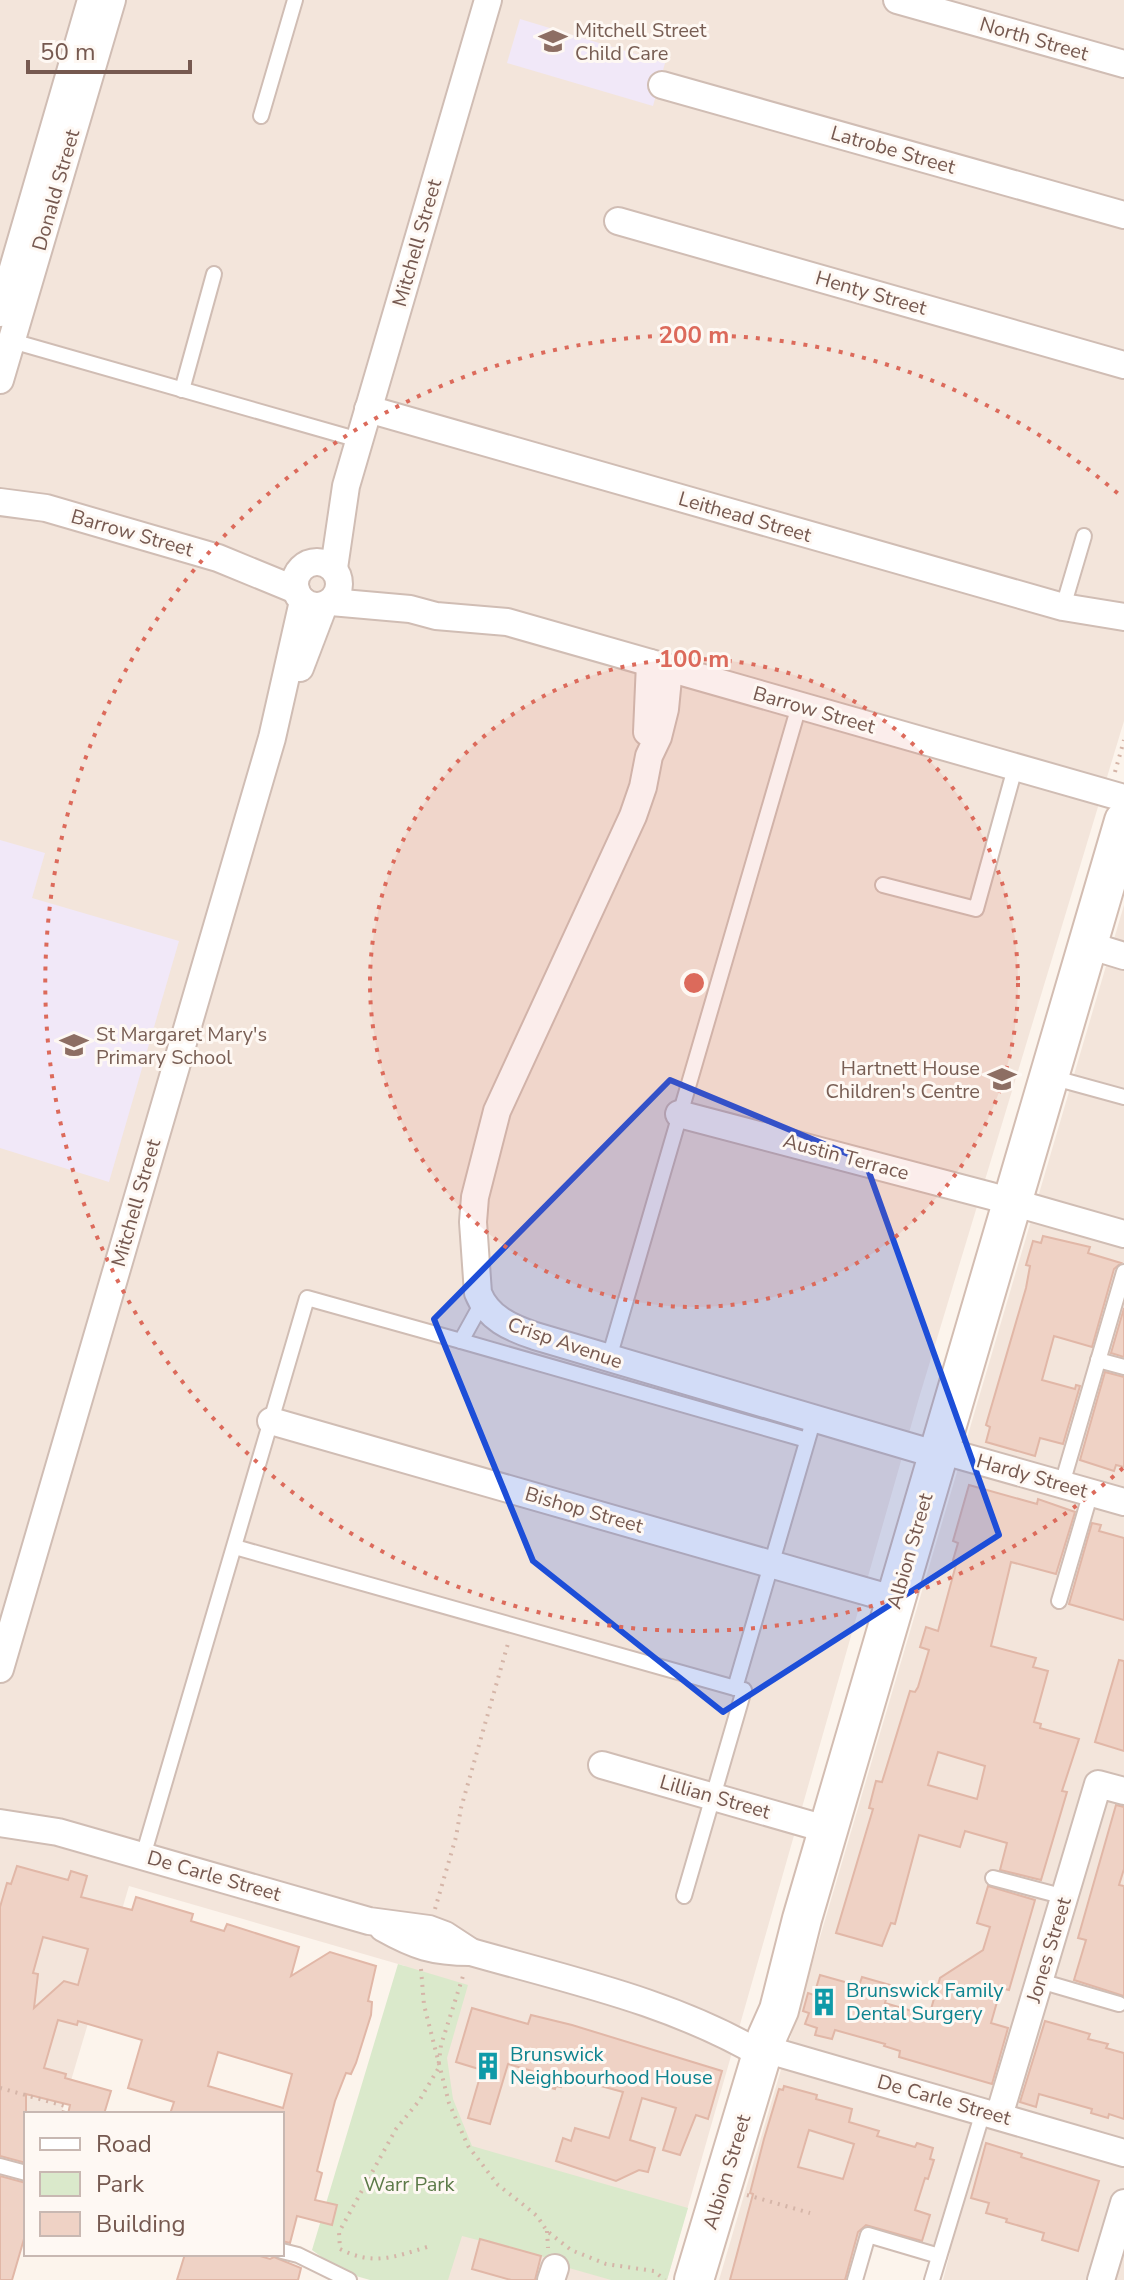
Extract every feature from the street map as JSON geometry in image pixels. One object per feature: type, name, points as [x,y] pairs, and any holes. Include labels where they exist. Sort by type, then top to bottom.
[{"type":"street","name":"Donald Street","points":[[0,313],[91,0]]},
{"type":"street","name":"Donald Street","points":[[0,380],[112,0]]},
{"type":"street","name":"Mitchell Street","points":[[0,1669],[488,0]]},
{"type":"street","name":"North Street","points":[[897,0],[1124,64]]},
{"type":"street","name":"Latrobe Street","points":[[662,85],[1124,215]]},
{"type":"street","name":"Henty Street","points":[[618,221],[1124,365]]},
{"type":"street","name":"Leithead Street","points":[[368,409],[1063,607],[1122,616]]},
{"type":"street","name":"Barrow Street","points":[[0,483],[46,508]]},
{"type":"street","name":"Barrow Street","points":[[0,502],[46,508],[436,616],[507,622],[1076,783],[1119,804]]},
{"type":"street","points":[[482,1303],[475,1263],[473,1222],[478,1176],[486,1145],[513,1074],[621,845],[643,787],[649,756],[647,729],[659,665]]},
{"type":"street","name":"Albion Street","points":[[694,2280],[765,2046],[779,2010],[1049,1077],[1106,950],[1119,804]]},
{"type":"street","name":"Austin Terrace","points":[[679,1114],[1124,1234]]},
{"type":"street","name":"Crisp Avenue","points":[[482,1303],[511,1328],[609,1358],[658,1386],[810,1429],[939,1452]]},
{"type":"street","name":"Bishop Street","points":[[271,1421],[896,1600]]},
{"type":"street","name":"Hardy Street","points":[[939,1452],[1124,1502]]},
{"type":"street","name":"Lillian Street","points":[[602,1765],[829,1830]]},
{"type":"street","name":"Jones Street","points":[[991,2114],[1040,1981],[1098,1784],[1124,1791]]},
{"type":"street","name":"De Carle Street","points":[[0,1805],[58,1832]]},
{"type":"street","name":"De Carle Street","points":[[0,1823],[58,1832],[427,1939],[445,1935],[471,1952],[654,2005],[721,2015],[765,2046],[782,2054],[1124,2153]]},
{"type":"street","points":[[1101,2280],[1124,2203]]},
{"type":"lane","points":[[261,116],[295,0]]},
{"type":"lane","points":[[182,390],[214,274]]},
{"type":"lane","points":[[12,341],[359,440]]},
{"type":"lane","points":[[1063,607],[1084,536]]},
{"type":"lane","points":[[609,1358],[799,706]]},
{"type":"lane","points":[[883,885],[976,909],[1015,768]]},
{"type":"lane","points":[[1049,1077],[1124,1097]]},
{"type":"lane","points":[[1062,1484],[1124,1272]]},
{"type":"lane","points":[[143,1856],[307,1298],[461,1341],[658,1386]]},
{"type":"lane","points":[[461,1341],[482,1303]]},
{"type":"lane","points":[[1098,1360],[1124,1367]]},
{"type":"lane","points":[[735,1688],[810,1429]]},
{"type":"lane","points":[[1059,1601],[1091,1492]]},
{"type":"lane","points":[[235,1547],[744,1690],[684,1896]]},
{"type":"lane","points":[[993,1878],[1065,1897]]},
{"type":"lane","points":[[1040,1981],[1119,2004]]},
{"type":"lane","name":"Jones Street","points":[[932,2280],[991,2114]]},
{"type":"lane","points":[[0,2166],[24,2172]]},
{"type":"lane","points":[[855,2280],[868,2235],[939,2256]]},
{"type":"lane","points":[[284,2252],[298,2255],[349,2280]]},
{"type":"path","points":[[1119,804],[1124,740]]},
{"type":"path","points":[[513,1626],[427,1939],[421,1984],[438,2069],[468,2146],[498,2185],[537,2216],[547,2231],[571,2250],[594,2260],[654,2271],[665,2280]]},
{"type":"path","points":[[427,2247],[390,2259],[357,2258],[340,2249],[339,2232],[396,2129],[419,2101],[438,2069],[441,2045],[471,1952]]},
{"type":"path","points":[[0,2088],[65,2106],[64,2112]]},
{"type":"path","points":[[740,2193],[810,2213]]},
{"type":"highlighted area","points":[[670,1080],[865,1161],[999,1535],[723,1712],[533,1561],[434,1319]]},
{"type":"shaded area","points":[[0,0],[1124,0],[1124,721],[919,1398],[667,2280],[370,2280],[405,1966],[129,1886],[62,2112],[24,2112],[24,2117],[0,2151]]},
{"type":"shaded area","name":"Mitchell Street Child Care","points":[[520,19],[665,63],[653,106],[507,63]]},
{"type":"shaded area","name":"St Margaret Mary's Primary School","points":[[0,840],[45,853],[32,898],[179,941],[109,1182],[0,1148]]},
{"type":"shaded area","points":[[1124,905],[1124,2280],[943,2280],[950,2253],[865,2228],[849,2280],[719,2280]]},
{"type":"green space","name":"Warr Park","points":[[398,1964],[468,1985],[447,2058],[453,2099],[472,2146],[688,2208],[667,2280],[611,2280],[541,2256],[462,2236],[448,2280],[370,2280],[342,2272],[312,2250]]},
{"type":"building","points":[[1043,1236],[1090,1247],[1088,1253],[1121,1263],[1114,1269],[1092,1347],[1054,1336],[1042,1380],[1075,1389],[1076,1385],[1080,1386],[1063,1444],[1040,1438],[1035,1456],[986,1442],[990,1427],[986,1425],[1026,1288],[1030,1266],[1026,1265],[1033,1241],[1041,1243]]},
{"type":"building","points":[[1124,1308],[1124,1357],[1111,1353]]},
{"type":"building","points":[[1105,1372],[1124,1377],[1124,1467],[1116,1465],[1114,1471],[1080,1460]]},
{"type":"building","points":[[969,1485],[1037,1504],[1038,1499],[1075,1512],[1056,1574],[1011,1562],[991,1646],[1036,1658],[1033,1667],[1048,1671],[1034,1722],[1041,1724],[1040,1728],[1079,1739],[1062,1791],[1067,1792],[1041,1880],[1000,1870],[1007,1843],[965,1831],[960,1847],[919,1835],[895,1924],[891,1923],[882,1946],[836,1933],[873,1809],[869,1808],[876,1781],[882,1782],[910,1691],[915,1692],[918,1687],[929,1650],[920,1647],[926,1627],[938,1631],[957,1561],[953,1560],[958,1543],[953,1541]],"holes":[[[938,1752],[985,1766],[977,1799],[928,1785]]]},
{"type":"building","points":[[1092,1523],[1101,1525],[1099,1531],[1124,1538],[1124,1620],[1069,1604]]},
{"type":"building","points":[[1119,1660],[1124,1661],[1124,1751],[1095,1742]]},
{"type":"building","points":[[1116,1805],[1124,1807],[1124,1869],[1119,1885],[1124,1886],[1124,1996],[1074,1980],[1086,1940],[1078,1938]]},
{"type":"building","points":[[17,1866],[68,1880],[71,1871],[87,1876],[81,1897],[132,1910],[136,1897],[193,1914],[191,1921],[224,1931],[227,1924],[299,1947],[291,1976],[330,1952],[376,1966],[368,2001],[372,2002],[371,2015],[356,2063],[351,2074],[346,2073],[335,2101],[317,2171],[322,2173],[315,2200],[337,2205],[332,2225],[297,2216],[290,2243],[284,2242],[284,2112],[171,2112],[174,2102],[128,2088],[142,2040],[78,2021],[77,2025],[58,2020],[44,2068],[66,2074],[65,2078],[111,2091],[105,2112],[68,2112],[70,2105],[26,2094],[24,2162],[0,2156],[0,1907],[7,1883],[11,1884]],"holes":[[[43,1937],[88,1949],[78,1985],[64,1981],[34,2008],[38,1974],[33,1973]],[[218,2052],[292,2074],[283,2108],[208,2086]]]},
{"type":"building","points":[[988,1886],[1035,1900],[1009,1990],[1001,1988],[991,2023],[1008,2028],[992,2084],[899,2057],[900,2051],[885,2044],[835,2030],[832,2039],[815,2035],[817,2028],[805,2024],[809,2013],[803,2011],[808,1993],[814,1995],[820,1975],[859,1986],[862,1977],[890,1985],[885,2003],[929,2016],[940,1978],[983,1950],[990,1927],[977,1923]]},
{"type":"building","points":[[472,2008],[528,2024],[531,2015],[572,2025],[722,2071],[708,2119],[696,2115],[680,2155],[663,2150],[676,2108],[642,2098],[630,2140],[655,2148],[648,2172],[639,2170],[616,2181],[556,2161],[563,2138],[571,2141],[575,2128],[609,2138],[623,2092],[586,2082],[585,2085],[563,2080],[561,2087],[556,2086],[555,2089],[536,2084],[539,2073],[508,2064],[490,2124],[468,2118],[482,2070],[456,2062]]},
{"type":"building","points":[[1045,2021],[1090,2034],[1088,2039],[1108,2044],[1106,2048],[1124,2053],[1124,2119],[1091,2113],[1092,2109],[1039,2094],[1036,2107],[1020,2102]]},
{"type":"building","points":[[784,2086],[817,2095],[816,2099],[852,2109],[849,2122],[879,2131],[877,2136],[915,2147],[917,2143],[933,2148],[930,2159],[934,2160],[915,2210],[930,2215],[922,2241],[866,2225],[858,2232],[845,2280],[730,2280],[764,2139],[779,2089],[783,2090]],"holes":[[[809,2130],[854,2144],[843,2179],[798,2167]]]},
{"type":"building","points":[[986,2143],[1099,2181],[1078,2251],[1042,2240],[1044,2233],[986,2213],[989,2203],[971,2198]]},
{"type":"building","points":[[0,2176],[24,2182],[24,2239],[12,2280],[0,2280]]},
{"type":"building","points":[[480,2239],[541,2256],[535,2280],[511,2280],[472,2269]]},
{"type":"building","points":[[184,2256],[274,2257],[301,2268],[298,2280],[177,2280]]},
{"type":"place","name":"Mitchell Street Child Care","points":[[553,41]]},
{"type":"place","name":"St Margaret Mary's Primary School","points":[[74,1045]]},
{"type":"place","name":"Hartnett House Children's Centre","points":[[1002,1079]]},
{"type":"place","name":"Brunswick Family Dental Surgery","points":[[824,2002]]},
{"type":"place","name":"Brunswick Neighbourhood House","points":[[488,2066]]}]
